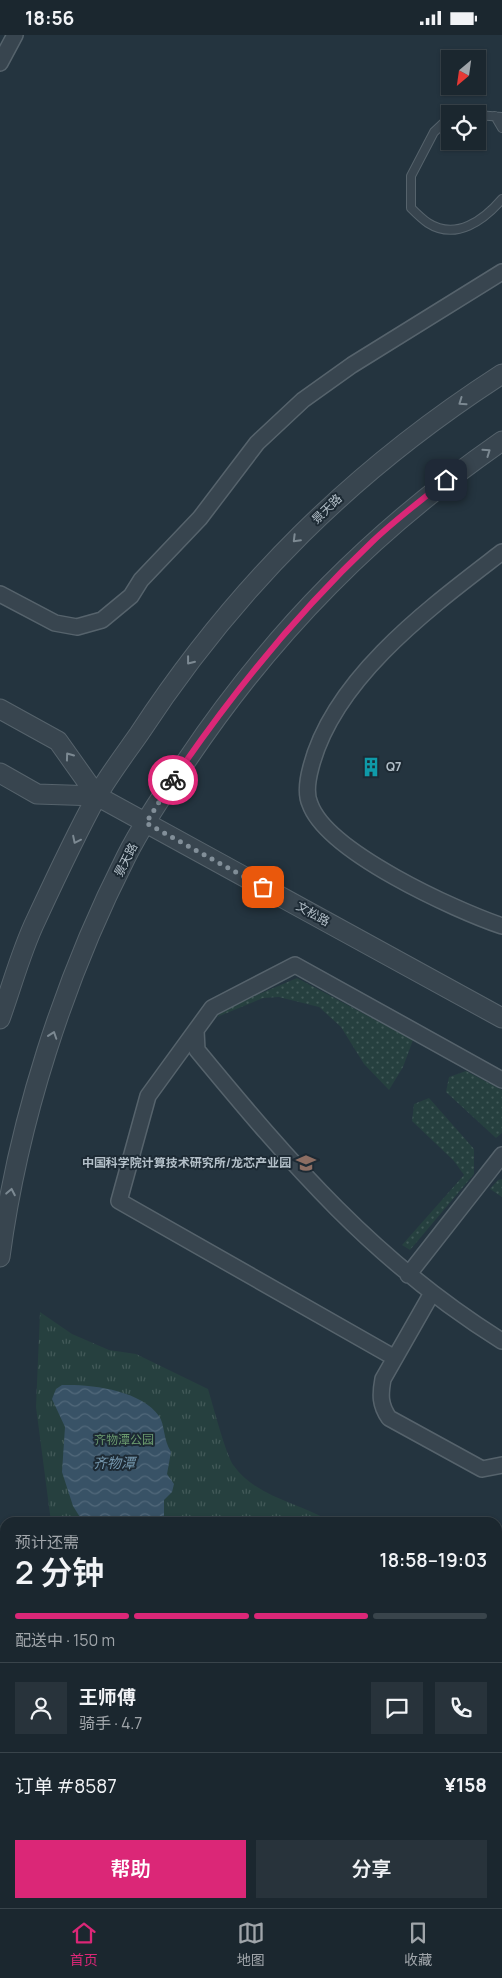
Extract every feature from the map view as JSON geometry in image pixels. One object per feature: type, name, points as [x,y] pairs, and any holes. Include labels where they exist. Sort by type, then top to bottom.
[{"type":"street","points":[[0,63],[15,35]]},
{"type":"street","points":[[0,594],[54,623],[77,627],[102,620],[130,597],[141,580],[200,518],[256,443],[303,400],[352,365],[502,272]]},
{"type":"street","name":"景天路","points":[[0,1019],[34,922],[97,796],[170,686],[215,628],[277,559],[336,499],[412,436],[502,374]]},
{"type":"street","name":"景天路","points":[[0,1257],[23,1131],[51,1041],[86,944],[126,856],[146,823],[215,719],[258,663],[317,596],[374,540],[446,480],[502,441]]},
{"type":"street","points":[[502,552],[432,607],[391,644],[350,691],[320,739],[309,776],[308,791],[309,803],[315,814],[337,838],[394,877],[434,899],[502,926]]},
{"type":"street","name":"文松路","points":[[0,709],[58,741],[97,796],[502,1017]]},
{"type":"street","name":"文松路","points":[[0,773],[37,794],[97,796]]},
{"type":"street","points":[[395,1358],[119,1201],[148,1096],[212,1008],[295,965],[502,1081]]},
{"type":"street","points":[[196,1030],[198,1050],[282,1152],[370,1241],[408,1275],[470,1321],[502,1341]]},
{"type":"street","points":[[408,1275],[502,1155]]},
{"type":"street","points":[[432,1293],[383,1379],[380,1394],[382,1408],[389,1418],[482,1469],[502,1465]]},
{"type":"lane","points":[[498,117],[502,128]]},
{"type":"lane","points":[[441,125],[434,132],[411,176],[411,208],[428,224],[447,231],[470,226],[489,214],[502,199]]},
{"type":"green space","points":[[297,978],[413,1040],[403,1067],[389,1090],[364,1064],[341,1027],[319,1007],[279,997],[263,998],[217,1017],[224,1009]]},
{"type":"green space","points":[[466,1071],[502,1090],[502,1133],[496,1138],[446,1092],[449,1077]]},
{"type":"green space","points":[[429,1098],[474,1149],[474,1174],[410,1250],[402,1245],[464,1175],[454,1161],[412,1121],[414,1104]]},
{"type":"green space","points":[[502,1179],[502,1197],[490,1189],[498,1180]]},
{"type":"green space","name":"齐物潭公园","points":[[40,1312],[72,1334],[109,1350],[136,1354],[208,1389],[227,1452],[234,1466],[243,1477],[279,1499],[322,1517],[50,1517],[36,1407]]},
{"type":"water","name":"齐物潭","points":[[62,1385],[74,1385],[115,1390],[140,1400],[151,1407],[159,1416],[171,1452],[167,1474],[174,1484],[172,1492],[164,1500],[164,1517],[80,1517],[73,1506],[62,1472],[65,1427],[52,1399],[56,1389]]},
{"type":"way so far","points":[[173,780],[146,823],[263,887]]},
{"type":"place","name":"Q7","points":[[371,767]]},
{"type":"place","name":"中国科学院计算技术研究所/龙芯产业园","points":[[306,1163]]},
{"type":"route","points":[[173,780],[215,719],[258,663],[317,596],[374,540],[446,480]]}]
